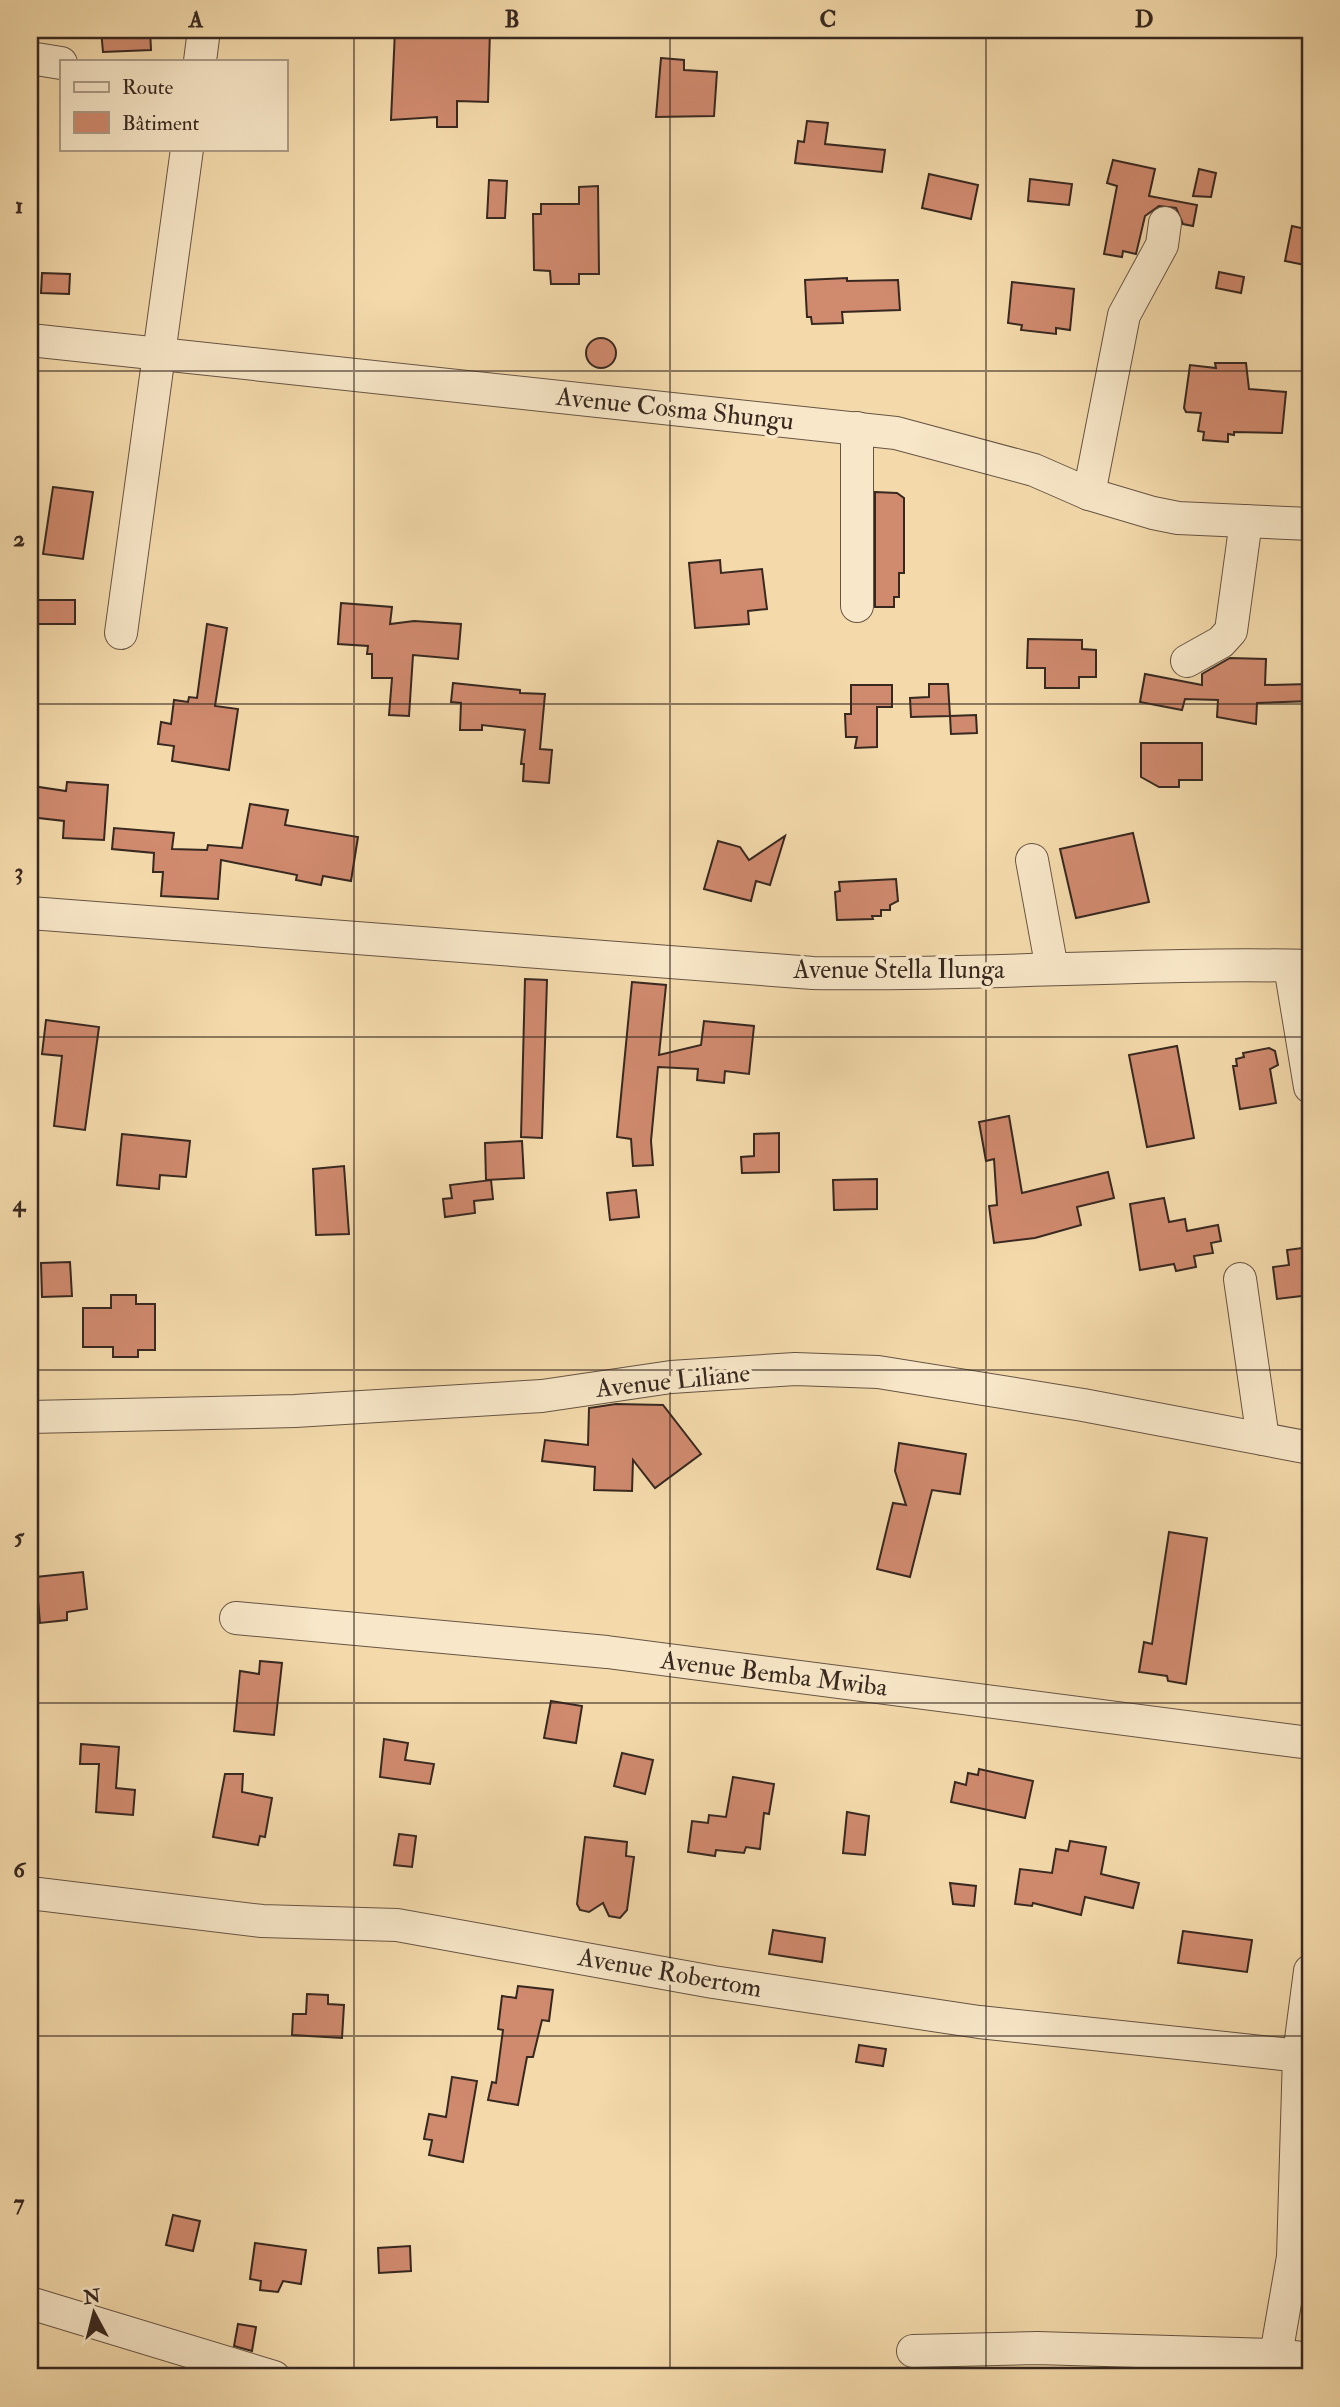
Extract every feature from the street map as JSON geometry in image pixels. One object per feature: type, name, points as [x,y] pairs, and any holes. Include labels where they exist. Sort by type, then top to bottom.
[{"type":"street","points":[[200,60],[204,30]]},
{"type":"street","points":[[30,58],[60,63]]},
{"type":"street","points":[[121,633],[187,150]]},
{"type":"street","points":[[1089,494],[1124,315],[1162,245],[1165,223]]},
{"type":"street","name":"Avenue Cosma Shungu","points":[[30,340],[159,356],[897,433],[1034,470],[1089,494],[1166,516],[1310,524]]},
{"type":"street","points":[[857,428],[857,606]]},
{"type":"street","points":[[1187,661],[1221,642],[1231,631],[1246,521]]},
{"type":"street","points":[[1032,860],[1052,969]]},
{"type":"street","name":"Avenue Stella Ilunga","points":[[30,913],[813,973],[922,975],[1052,969],[1300,966]]},
{"type":"street","points":[[1300,966],[1310,1087]]},
{"type":"street","points":[[1240,1279],[1262,1439]]},
{"type":"street","name":"Avenue Liliane","points":[[30,1417],[295,1411],[542,1396],[671,1377],[794,1369],[878,1372],[1310,1448]]},
{"type":"street","name":"Avenue Bemba Mwiba","points":[[236,1618],[607,1652],[1310,1743]]},
{"type":"street","name":"Avenue Robertom","points":[[30,1893],[262,1921],[397,1925],[713,1982],[979,2022],[1304,2056]]},
{"type":"street","points":[[1276,2355],[1293,2257],[1310,1971]]},
{"type":"street","points":[[30,2303],[274,2377]]},
{"type":"street","points":[[913,2351],[1037,2348],[1276,2355],[1310,2359]]},
{"type":"building","points":[[101,30],[150,30],[151,50],[103,52]]},
{"type":"building","points":[[395,30],[490,30],[488,102],[457,101],[457,127],[437,127],[437,117],[391,120]]},
{"type":"building","points":[[661,58],[684,60],[684,70],[717,72],[714,116],[656,117]]},
{"type":"building","points":[[807,121],[828,123],[825,144],[885,150],[882,172],[795,163],[798,141],[804,142]]},
{"type":"building","points":[[1113,160],[1155,169],[1149,196],[1197,205],[1193,226],[1183,224],[1176,208],[1159,206],[1145,216],[1136,254],[1123,251],[1122,257],[1104,254],[1117,186],[1107,183]]},
{"type":"building","points":[[1199,169],[1216,173],[1211,197],[1193,196]]},
{"type":"building","points":[[929,174],[978,185],[971,219],[922,208]]},
{"type":"building","points":[[1030,179],[1072,184],[1069,205],[1028,201]]},
{"type":"building","points":[[489,180],[507,181],[505,218],[487,218]]},
{"type":"building","points":[[598,186],[599,274],[579,274],[579,284],[551,284],[550,271],[534,270],[533,214],[541,214],[541,204],[579,204],[579,187]]},
{"type":"building","points":[[1292,226],[1310,230],[1310,266],[1285,261]]},
{"type":"building","points":[[1219,272],[1244,277],[1241,293],[1216,288]]},
{"type":"building","points":[[42,273],[70,274],[69,294],[41,293]]},
{"type":"building","points":[[847,278],[847,281],[898,280],[900,310],[842,312],[843,323],[812,324],[811,317],[807,317],[805,280]]},
{"type":"building","points":[[1012,282],[1074,289],[1070,330],[1056,328],[1056,334],[1021,330],[1022,325],[1008,323]]},
{"type":"building","points":[[601,338],[612,342],[616,353],[612,364],[601,368],[590,364],[586,353],[590,342]]},
{"type":"building","points":[[1215,363],[1246,363],[1249,389],[1286,392],[1282,433],[1234,432],[1234,435],[1228,434],[1228,442],[1203,440],[1204,432],[1198,431],[1201,413],[1186,412],[1184,408],[1190,365],[1216,368]]},
{"type":"building","points":[[53,487],[93,492],[83,559],[43,554]]},
{"type":"building","points":[[875,492],[897,493],[904,498],[904,573],[899,573],[899,597],[894,597],[894,607],[875,607]]},
{"type":"building","points":[[720,560],[721,573],[762,569],[767,609],[748,611],[749,624],[695,628],[689,563]]},
{"type":"building","points":[[33,600],[75,600],[75,624],[33,624]]},
{"type":"building","points":[[341,603],[392,607],[390,624],[414,621],[461,624],[458,659],[413,655],[409,716],[389,715],[392,678],[372,678],[372,654],[367,654],[368,646],[338,644]]},
{"type":"building","points":[[207,624],[227,628],[215,706],[238,709],[229,770],[172,761],[174,746],[158,744],[161,722],[171,724],[174,700],[188,702],[189,697],[197,698]]},
{"type":"building","points":[[1028,639],[1082,640],[1082,649],[1096,650],[1096,677],[1079,677],[1079,688],[1045,688],[1045,668],[1027,668]]},
{"type":"building","points":[[1230,658],[1266,659],[1265,685],[1310,684],[1310,701],[1257,703],[1256,724],[1217,717],[1218,700],[1185,699],[1182,710],[1140,702],[1145,674],[1202,685],[1202,674]]},
{"type":"building","points":[[453,683],[545,694],[540,749],[552,750],[549,783],[523,781],[524,764],[521,764],[525,730],[482,725],[482,730],[460,730],[461,703],[451,702]]},
{"type":"building","points":[[929,684],[948,684],[950,716],[911,717],[910,698],[929,697]]},
{"type":"building","points":[[851,685],[892,685],[892,707],[877,707],[877,747],[855,748],[857,737],[846,737],[845,714],[851,714]]},
{"type":"building","points":[[976,715],[977,733],[951,734],[950,716]]},
{"type":"building","points":[[1141,743],[1202,743],[1202,780],[1179,780],[1179,787],[1159,787],[1141,777]]},
{"type":"building","points":[[67,782],[108,785],[104,840],[63,838],[64,821],[30,817],[32,786],[66,791]]},
{"type":"building","points":[[250,804],[288,810],[285,825],[358,837],[351,881],[323,876],[321,885],[296,880],[297,875],[221,860],[218,899],[161,896],[163,872],[153,872],[154,853],[112,849],[114,828],[174,833],[172,849],[207,850],[208,845],[242,848]]},
{"type":"building","points":[[1133,833],[1149,902],[1076,918],[1060,849]]},
{"type":"building","points":[[785,836],[770,885],[756,881],[751,901],[704,889],[718,841],[740,847],[749,860]]},
{"type":"building","points":[[896,879],[898,901],[890,905],[890,910],[881,910],[881,916],[872,916],[873,919],[837,920],[835,892],[840,891],[839,882]]},
{"type":"building","points":[[525,979],[547,980],[542,1138],[521,1137]]},
{"type":"building","points":[[632,982],[666,985],[659,1055],[701,1045],[704,1021],[754,1026],[749,1074],[725,1071],[724,1083],[697,1080],[698,1069],[658,1067],[651,1141],[653,1165],[633,1166],[631,1139],[617,1137]]},
{"type":"building","points":[[46,1020],[99,1027],[85,1130],[54,1126],[62,1056],[42,1054]]},
{"type":"building","points":[[1177,1046],[1194,1138],[1147,1147],[1129,1055]]},
{"type":"building","points":[[1269,1048],[1275,1051],[1278,1065],[1270,1069],[1276,1103],[1240,1109],[1233,1066],[1237,1066],[1236,1059],[1244,1057],[1243,1053]]},
{"type":"building","points":[[1009,1116],[1022,1193],[1108,1172],[1114,1198],[1077,1207],[1081,1225],[1035,1238],[994,1243],[989,1206],[997,1205],[994,1159],[986,1161],[979,1122]]},
{"type":"building","points":[[779,1133],[779,1172],[742,1173],[741,1157],[754,1156],[754,1134]]},
{"type":"building","points":[[122,1134],[190,1141],[186,1177],[160,1175],[159,1189],[117,1185]]},
{"type":"building","points":[[522,1141],[524,1178],[486,1180],[485,1143]]},
{"type":"building","points":[[344,1166],[349,1234],[316,1235],[313,1169]]},
{"type":"building","points":[[877,1179],[877,1209],[834,1210],[833,1180]]},
{"type":"building","points":[[491,1180],[493,1199],[474,1201],[475,1213],[445,1217],[443,1199],[452,1198],[450,1185]]},
{"type":"building","points":[[636,1190],[639,1217],[610,1220],[607,1193]]},
{"type":"building","points":[[1164,1198],[1169,1222],[1185,1219],[1187,1231],[1218,1225],[1221,1241],[1211,1243],[1213,1253],[1194,1256],[1196,1267],[1176,1271],[1174,1264],[1140,1270],[1130,1204]]},
{"type":"building","points":[[1310,1247],[1310,1295],[1277,1299],[1273,1267],[1289,1265],[1287,1250]]},
{"type":"building","points":[[70,1262],[72,1296],[42,1297],[41,1263]]},
{"type":"building","points":[[111,1295],[136,1295],[136,1304],[155,1304],[155,1350],[138,1350],[138,1357],[113,1357],[113,1347],[83,1347],[83,1308],[111,1308]]},
{"type":"building","points":[[616,1404],[663,1405],[701,1454],[655,1488],[633,1460],[632,1491],[594,1490],[595,1467],[542,1461],[545,1440],[588,1445],[589,1408]]},
{"type":"building","points":[[899,1443],[966,1454],[960,1494],[932,1490],[910,1577],[877,1569],[893,1503],[906,1505],[895,1471]]},
{"type":"building","points":[[1169,1532],[1207,1538],[1186,1684],[1168,1681],[1167,1676],[1139,1672],[1144,1642],[1152,1644]]},
{"type":"building","points":[[83,1572],[87,1609],[67,1612],[67,1620],[40,1623],[36,1577]]},
{"type":"building","points":[[260,1661],[282,1663],[274,1735],[234,1731],[240,1671],[259,1674]]},
{"type":"building","points":[[551,1701],[582,1706],[576,1743],[544,1738]]},
{"type":"building","points":[[384,1739],[408,1743],[405,1760],[434,1764],[430,1784],[380,1777]]},
{"type":"building","points":[[81,1744],[119,1747],[116,1788],[135,1790],[133,1815],[96,1812],[99,1764],[80,1764]]},
{"type":"building","points":[[622,1753],[653,1760],[645,1794],[614,1786]]},
{"type":"building","points":[[979,1769],[1033,1781],[1025,1818],[951,1802],[955,1782],[966,1785],[968,1773],[978,1775]]},
{"type":"building","points":[[225,1774],[243,1774],[242,1792],[272,1798],[265,1837],[260,1836],[258,1845],[213,1837]]},
{"type":"building","points":[[733,1777],[774,1784],[769,1814],[764,1813],[760,1849],[746,1847],[744,1853],[716,1850],[715,1856],[688,1852],[692,1821],[708,1823],[709,1815],[726,1817]]},
{"type":"building","points":[[847,1812],[869,1816],[865,1855],[843,1853]]},
{"type":"building","points":[[399,1834],[416,1836],[412,1867],[394,1865]]},
{"type":"building","points":[[585,1837],[627,1842],[626,1856],[634,1857],[627,1910],[620,1918],[609,1916],[603,1903],[589,1912],[580,1910],[577,1904]]},
{"type":"building","points":[[1070,1841],[1106,1847],[1101,1874],[1139,1883],[1133,1908],[1085,1897],[1081,1915],[1033,1903],[1032,1906],[1015,1904],[1020,1869],[1052,1873],[1056,1849],[1068,1851]]},
{"type":"building","points":[[950,1883],[976,1886],[974,1906],[953,1904]]},
{"type":"building","points":[[773,1930],[825,1938],[822,1962],[769,1954]]},
{"type":"building","points":[[1183,1931],[1252,1940],[1247,1972],[1178,1963]]},
{"type":"building","points":[[518,1986],[553,1990],[549,2021],[542,2020],[533,2057],[527,2057],[518,2105],[488,2100],[492,2082],[496,2083],[503,2030],[498,2029],[502,1996],[516,1998]]},
{"type":"building","points":[[307,1994],[328,1995],[328,2004],[344,2005],[342,2038],[292,2035],[293,2014],[306,2014]]},
{"type":"building","points":[[859,2045],[886,2049],[883,2066],[856,2062]]},
{"type":"building","points":[[452,2077],[477,2081],[463,2162],[429,2155],[432,2140],[424,2139],[429,2114],[446,2117]]},
{"type":"building","points":[[173,2215],[200,2221],[193,2251],[166,2245]]},
{"type":"building","points":[[255,2243],[306,2250],[301,2284],[283,2281],[278,2292],[260,2290],[261,2281],[250,2279]]},
{"type":"building","points":[[410,2246],[411,2271],[379,2273],[378,2248]]},
{"type":"building","points":[[238,2324],[256,2327],[252,2351],[234,2346]]}]
